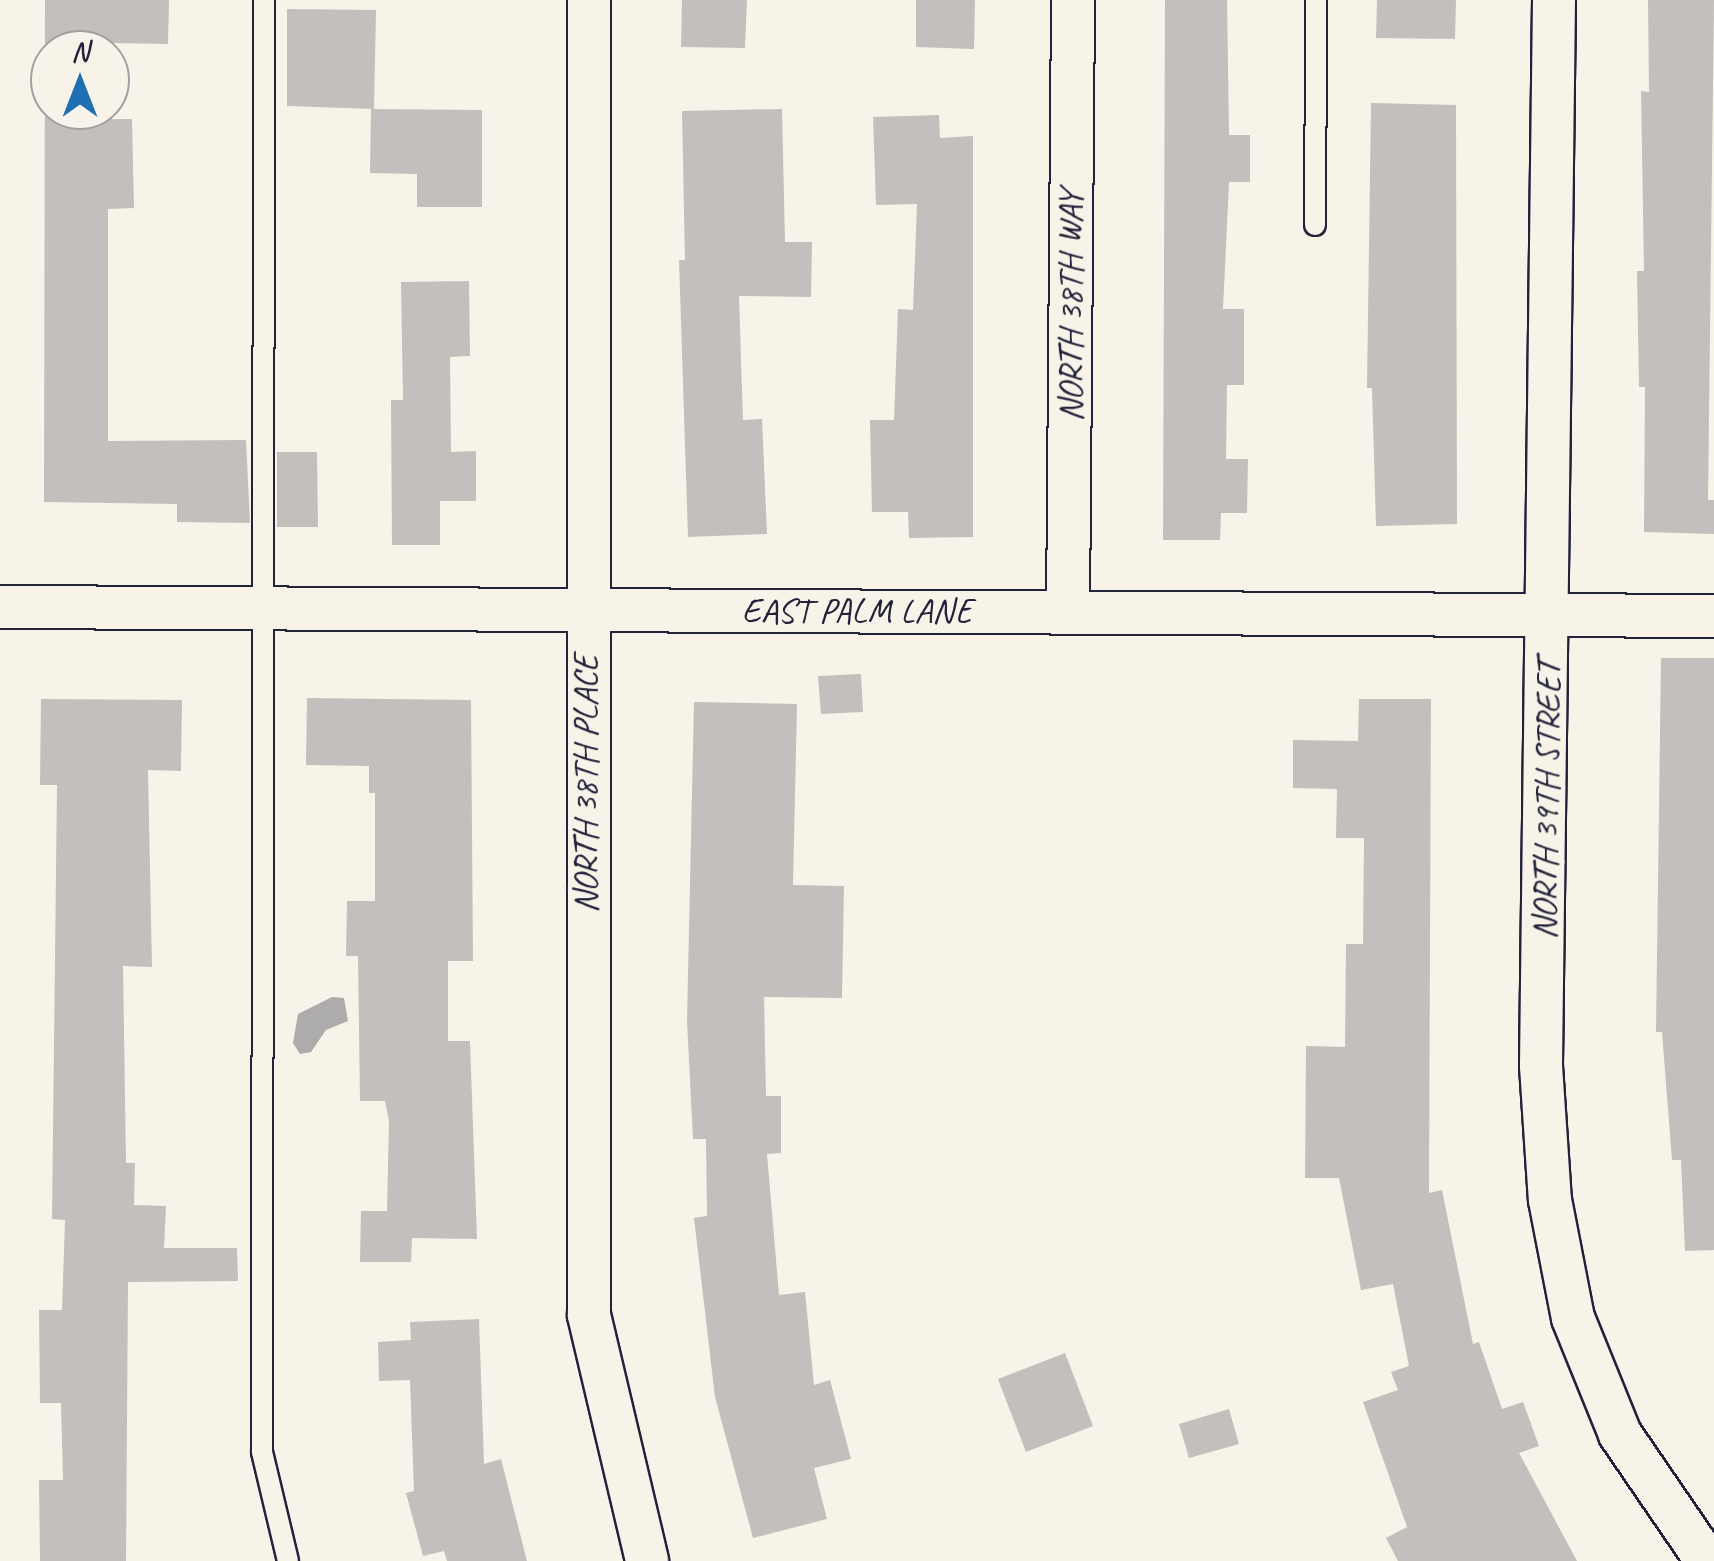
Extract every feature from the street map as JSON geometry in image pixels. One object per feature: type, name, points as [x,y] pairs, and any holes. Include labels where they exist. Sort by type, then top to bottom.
[{"type":"street","name":"NORTH 38TH PLACE","points":[[589,0],[589,1314],[647,1561]]},
{"type":"street","name":"NORTH 38TH WAY","points":[[1068,612],[1073,0]]},
{"type":"street","name":"NORTH 39TH STREET","points":[[1554,0],[1551,614],[1542,1066],[1550,1200],[1572,1318],[1620,1434],[1707,1561]]},
{"type":"street","name":"EAST PALM LANE","points":[[0,607],[1714,616]]},
{"type":"lane","points":[[264,0],[262,1452],[288,1561]]},
{"type":"lane","points":[[1315,225],[1316,0]]},
{"type":"shaded area","points":[[332,997],[344,998],[348,1021],[326,1030],[311,1052],[300,1054],[293,1043],[298,1014]]},
{"type":"building","points":[[45,0],[169,0],[168,44],[130,43],[130,30],[45,30]]},
{"type":"building","points":[[682,0],[747,0],[745,48],[681,47]]},
{"type":"building","points":[[916,0],[975,0],[974,49],[916,47]]},
{"type":"building","points":[[1165,0],[1227,0],[1229,135],[1250,135],[1250,182],[1229,182],[1223,309],[1244,309],[1244,385],[1227,385],[1226,459],[1248,459],[1247,513],[1221,513],[1220,540],[1163,540]]},
{"type":"building","points":[[1377,0],[1456,0],[1455,39],[1376,38]]},
{"type":"building","points":[[1648,0],[1714,0],[1708,500],[1714,500],[1714,534],[1644,532],[1645,387],[1639,387],[1637,271],[1644,271],[1641,91],[1649,92]]},
{"type":"building","points":[[287,9],[376,10],[374,109],[287,106]]},
{"type":"building","points":[[1371,103],[1456,105],[1457,524],[1376,526],[1372,388],[1367,388]]},
{"type":"building","points":[[371,109],[482,110],[482,207],[417,207],[417,174],[370,173]]},
{"type":"building","points":[[782,109],[785,242],[812,242],[811,297],[739,296],[743,420],[762,419],[767,534],[688,537],[679,260],[685,260],[682,111]]},
{"type":"building","points":[[939,115],[940,138],[973,136],[973,537],[909,538],[908,512],[872,512],[870,420],[894,420],[898,309],[913,310],[917,204],[876,205],[873,117]]},
{"type":"building","points":[[132,119],[134,208],[108,209],[108,441],[246,440],[250,523],[177,522],[177,504],[44,502],[45,130],[130,130]]},
{"type":"building","points":[[469,281],[470,356],[450,357],[451,452],[476,451],[476,501],[440,501],[440,545],[392,545],[391,400],[403,400],[401,282]]},
{"type":"building","points":[[277,452],[317,452],[318,527],[277,527]]},
{"type":"building","points":[[1661,658],[1714,658],[1714,1250],[1685,1251],[1681,1160],[1672,1160],[1662,1032],[1656,1032]]},
{"type":"building","points":[[861,674],[863,712],[821,714],[818,676]]},
{"type":"building","points":[[307,698],[471,700],[473,961],[448,961],[448,1041],[470,1041],[477,1239],[412,1238],[411,1262],[360,1262],[361,1211],[387,1211],[389,1121],[385,1101],[360,1101],[358,956],[346,956],[347,901],[375,901],[375,793],[369,793],[369,766],[306,765]]},
{"type":"building","points":[[41,699],[182,700],[181,771],[148,770],[152,967],[123,966],[126,1163],[135,1163],[134,1205],[166,1206],[164,1248],[237,1248],[238,1281],[128,1282],[126,1561],[40,1561],[39,1480],[63,1480],[61,1403],[40,1403],[39,1310],[62,1310],[65,1220],[52,1219],[57,785],[40,785]]},
{"type":"building","points":[[1359,699],[1431,699],[1429,1193],[1442,1190],[1473,1344],[1479,1342],[1502,1409],[1523,1402],[1539,1446],[1519,1453],[1577,1561],[1398,1561],[1386,1538],[1407,1527],[1363,1402],[1398,1390],[1391,1372],[1409,1366],[1393,1284],[1361,1290],[1339,1178],[1305,1178],[1306,1046],[1345,1047],[1346,944],[1363,944],[1364,838],[1336,838],[1337,789],[1293,788],[1293,740],[1358,741]]},
{"type":"building","points":[[694,702],[797,704],[793,885],[844,886],[842,998],[764,997],[766,1096],[781,1096],[781,1153],[767,1154],[779,1295],[805,1292],[814,1385],[830,1380],[851,1459],[814,1468],[827,1519],[753,1538],[715,1397],[694,1218],[707,1216],[706,1139],[693,1139],[687,1021]]},
{"type":"building","points":[[479,1319],[484,1464],[501,1459],[527,1561],[447,1561],[444,1551],[423,1556],[406,1493],[414,1491],[410,1380],[379,1381],[378,1342],[411,1340],[410,1322]]},
{"type":"building","points":[[1065,1353],[1093,1426],[1026,1452],[998,1379]]},
{"type":"building","points":[[1229,1409],[1239,1444],[1189,1458],[1179,1424]]}]
